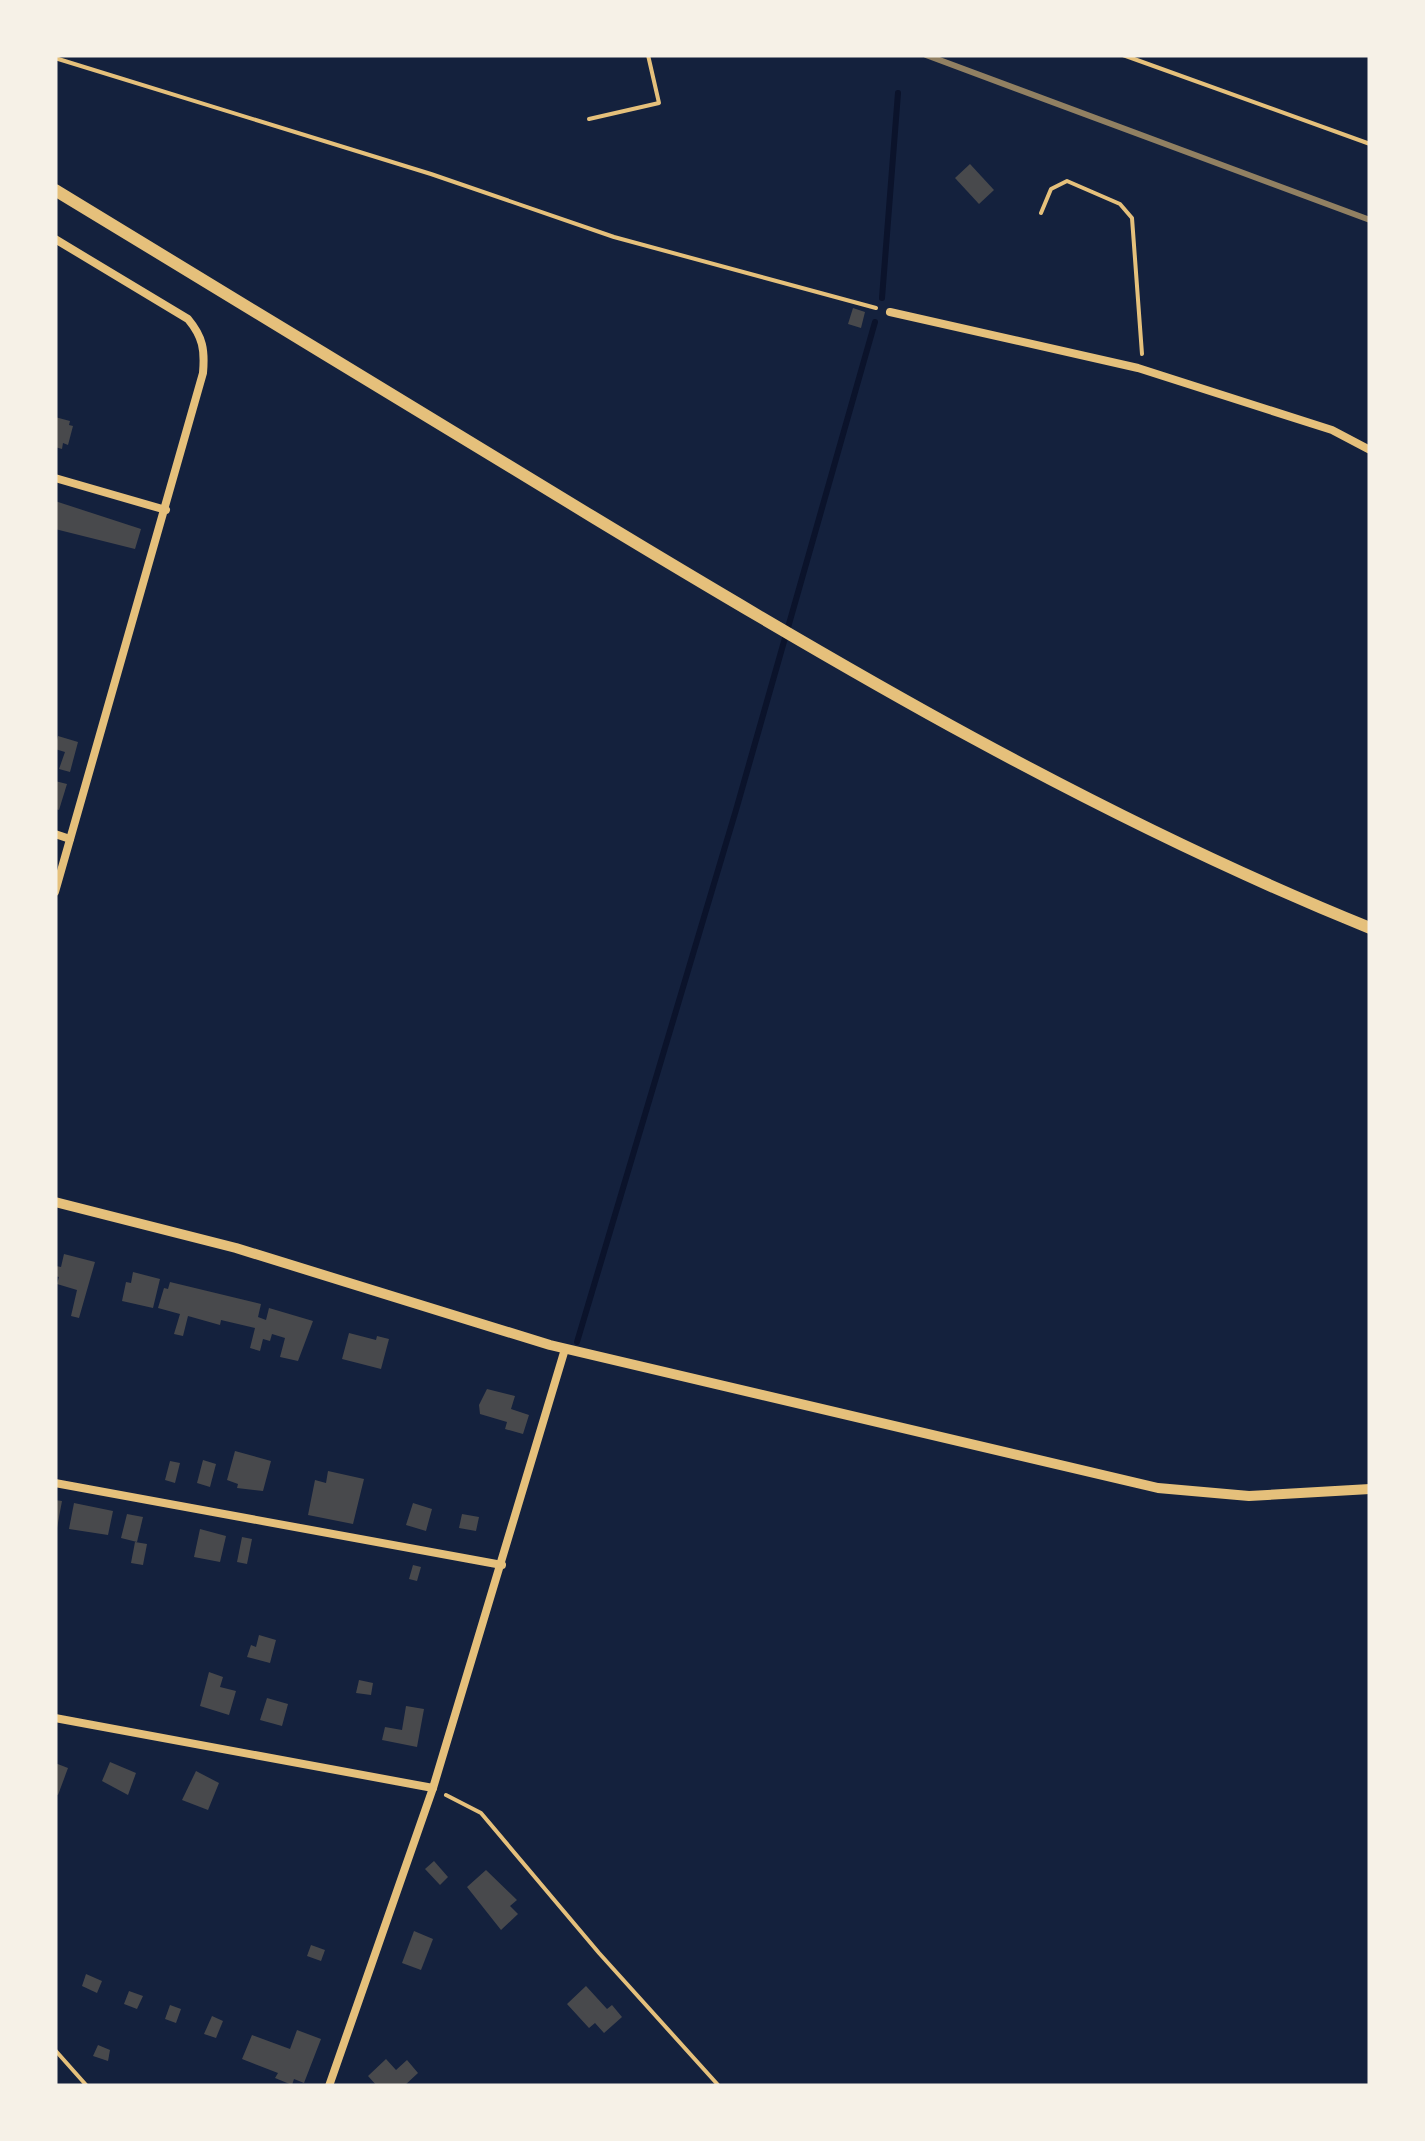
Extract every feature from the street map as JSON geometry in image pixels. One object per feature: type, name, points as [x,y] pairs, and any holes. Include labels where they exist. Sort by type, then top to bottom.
[{"type":"main road","points":[[55,190],[800,641],[1052,781],[1370,928]]},
{"type":"street","points":[[55,239],[188,319],[199,332],[205,350],[203,373],[166,510],[55,892]]},
{"type":"street","points":[[890,312],[1138,368],[1332,430],[1370,450]]},
{"type":"street","points":[[55,478],[166,510]]},
{"type":"street","points":[[55,834],[70,839]]},
{"type":"street","points":[[55,1202],[236,1248],[565,1349],[1158,1488],[1249,1496],[1370,1489]]},
{"type":"street","points":[[342,2086],[331,2081],[433,1788],[565,1349]]},
{"type":"street","points":[[55,1483],[502,1564]]},
{"type":"street","points":[[55,1718],[433,1788]]},
{"type":"lane","points":[[590,119],[658,103],[648,55]]},
{"type":"path","points":[[1123,55],[1370,144]]},
{"type":"path","points":[[55,58],[431,174],[614,237],[890,312]]},
{"type":"path","points":[[1041,213],[1051,188],[1067,182],[1120,204],[1132,218],[1142,351],[1138,368]]},
{"type":"path","points":[[433,1788],[481,1813],[599,1954],[719,2086]]},
{"type":"path","points":[[55,2050],[86,2086]]},
{"type":"building","points":[[970,164],[994,190],[979,204],[955,178]]},
{"type":"building","points":[[853,308],[865,312],[861,328],[848,324]]},
{"type":"building","points":[[55,417],[70,421],[73,426],[68,445],[63,443],[62,449],[55,447]]},
{"type":"building","points":[[55,501],[141,529],[135,549],[55,529]]},
{"type":"building","points":[[58,736],[78,742],[70,772],[59,769],[65,752],[55,749]]},
{"type":"building","points":[[55,781],[67,784],[59,810],[55,809]]},
{"type":"building","points":[[64,1254],[95,1262],[79,1318],[71,1316],[77,1290],[57,1284],[59,1277],[55,1276]]},
{"type":"building","points":[[133,1272],[160,1279],[153,1308],[122,1301]]},
{"type":"building","points":[[170,1282],[261,1304],[258,1317],[266,1320],[269,1308],[313,1321],[298,1361],[280,1357],[285,1338],[272,1334],[270,1341],[263,1339],[260,1351],[250,1348],[255,1328],[221,1320],[220,1325],[188,1316],[183,1336],[174,1334],[180,1314],[158,1308]]},
{"type":"building","points":[[349,1333],[389,1339],[381,1369],[342,1359]]},
{"type":"building","points":[[487,1389],[515,1396],[511,1409],[529,1415],[523,1434],[505,1429],[507,1422],[480,1414],[479,1405]]},
{"type":"building","points":[[235,1451],[271,1461],[263,1491],[237,1488],[238,1484],[227,1480]]},
{"type":"building","points":[[203,1460],[216,1464],[210,1487],[197,1483]]},
{"type":"building","points":[[170,1461],[180,1463],[175,1483],[165,1480]]},
{"type":"building","points":[[328,1471],[364,1479],[353,1524],[308,1515],[315,1480],[326,1483]]},
{"type":"building","points":[[55,1500],[62,1501],[57,1528],[55,1528]]},
{"type":"building","points":[[74,1503],[113,1511],[108,1535],[69,1529]]},
{"type":"building","points":[[413,1503],[432,1509],[426,1531],[406,1525]]},
{"type":"building","points":[[127,1514],[143,1517],[137,1542],[121,1538]]},
{"type":"building","points":[[462,1514],[479,1517],[476,1531],[459,1528]]},
{"type":"building","points":[[200,1529],[226,1536],[220,1562],[194,1557]]},
{"type":"building","points":[[242,1537],[252,1539],[247,1564],[237,1562]]},
{"type":"building","points":[[135,1542],[147,1544],[143,1565],[131,1563]]},
{"type":"building","points":[[413,1565],[421,1567],[417,1581],[409,1579]]},
{"type":"building","points":[[259,1635],[276,1640],[270,1663],[247,1657],[251,1645],[256,1647]]},
{"type":"building","points":[[209,1672],[223,1677],[220,1687],[236,1691],[229,1715],[200,1706]]},
{"type":"building","points":[[359,1680],[373,1683],[371,1695],[356,1693]]},
{"type":"building","points":[[267,1698],[288,1704],[282,1726],[260,1720]]},
{"type":"building","points":[[406,1706],[424,1709],[417,1747],[382,1740],[385,1727],[402,1730]]},
{"type":"building","points":[[110,1762],[136,1773],[128,1795],[102,1781]]},
{"type":"building","points":[[55,1763],[68,1768],[58,1795],[55,1794]]},
{"type":"building","points":[[196,1771],[219,1783],[208,1810],[182,1800]]},
{"type":"building","points":[[434,1861],[448,1877],[440,1885],[425,1869]]},
{"type":"building","points":[[486,1870],[517,1900],[510,1906],[518,1914],[501,1930],[467,1887]]},
{"type":"building","points":[[414,1931],[433,1939],[421,1970],[402,1963]]},
{"type":"building","points":[[311,1945],[325,1950],[321,1961],[307,1956]]},
{"type":"building","points":[[86,1974],[102,1981],[97,1993],[82,1986]]},
{"type":"building","points":[[586,1986],[607,2009],[612,2005],[622,2017],[604,2033],[595,2023],[589,2028],[567,2004]]},
{"type":"building","points":[[129,1991],[143,1996],[137,2009],[124,2004]]},
{"type":"building","points":[[170,2005],[181,2009],[176,2023],[165,2019]]},
{"type":"building","points":[[212,2016],[223,2021],[216,2038],[204,2034]]},
{"type":"building","points":[[297,2030],[321,2039],[304,2083],[294,2079],[292,2085],[275,2078],[278,2073],[242,2059],[252,2035],[290,2049]]},
{"type":"building","points":[[98,2045],[110,2050],[108,2061],[93,2056]]},
{"type":"building","points":[[386,2059],[396,2070],[407,2060],[418,2073],[404,2086],[377,2086],[368,2076]]},
{"type":"waterway","points":[[882,298],[898,93]]},
{"type":"waterway","points":[[577,1342],[736,810],[875,322]]},
{"type":"railway","points":[[926,55],[1370,220]]}]
